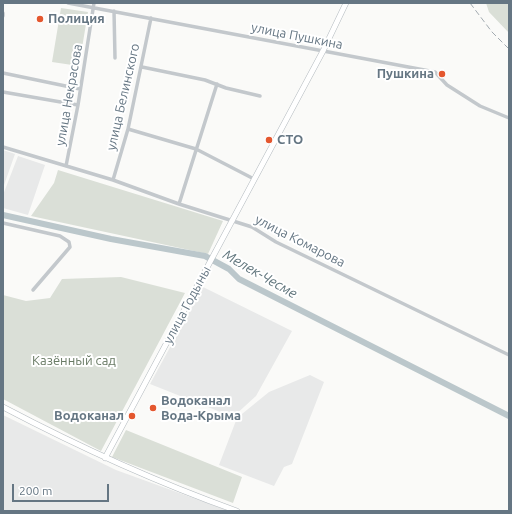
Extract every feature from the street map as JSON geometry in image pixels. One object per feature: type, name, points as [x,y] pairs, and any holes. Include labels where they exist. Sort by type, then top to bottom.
[{"type":"main road","name":"улица Годыны","points":[[105,458],[323,51],[346,3]]},
{"type":"main road","points":[[3,407],[105,458],[196,496],[237,511]]},
{"type":"street","name":"улица Пушкина","points":[[68,3],[94,5],[114,11],[435,72],[447,85],[480,106],[509,118]]},
{"type":"street","name":"улица Некрасова","points":[[66,166],[78,105],[94,5]]},
{"type":"street","points":[[114,11],[115,58]]},
{"type":"street","name":"улица Белинского","points":[[113,180],[128,129],[151,18]]},
{"type":"street","points":[[142,67],[205,80],[260,96]]},
{"type":"street","points":[[3,73],[80,89]]},
{"type":"street","points":[[179,204],[217,84]]},
{"type":"street","points":[[3,92],[78,105]]},
{"type":"street","points":[[128,129],[196,149],[254,179]]},
{"type":"street","name":"улица Комарова","points":[[3,147],[113,180],[179,204],[252,226],[276,242],[509,355]]},
{"type":"street","points":[[3,223],[60,236],[69,242],[70,247],[33,290]]},
{"type":"shaded area","points":[[3,150],[15,154],[3,188]]},
{"type":"shaded area","points":[[18,156],[45,165],[28,215],[3,208],[3,195]]},
{"type":"shaded area","name":"Водоканал","points":[[203,287],[292,331],[256,396],[233,417],[150,384]]},
{"type":"shaded area","points":[[310,375],[324,382],[292,464],[284,467],[274,486],[219,465],[237,418],[269,392]]},
{"type":"shaded area","points":[[3,415],[116,470],[229,511],[3,511]]},
{"type":"green space","points":[[486,3],[509,3],[509,33],[489,12]]},
{"type":"green space","points":[[61,8],[88,12],[79,66],[52,62]]},
{"type":"green space","points":[[58,170],[223,221],[208,254],[31,216],[54,183]]},
{"type":"green space","name":"Казённый сад","points":[[121,277],[185,293],[101,451],[3,399],[3,295],[26,301],[50,298],[62,279]]},
{"type":"green space","points":[[126,430],[242,477],[233,503],[112,457]]},
{"type":"waterway","name":"Мелек-Чесме","points":[[3,215],[111,239],[205,256],[229,269],[239,279],[509,416]]},
{"type":"railway","points":[[470,3],[492,32],[509,49]]},
{"type":"place","name":"Полиция","points":[[40,19]]},
{"type":"place","name":"Пушкина","points":[[442,74]]},
{"type":"place","name":"СТО","points":[[269,140]]},
{"type":"place","name":"Водоканал Вода-Крыма","points":[[153,408]]},
{"type":"place","name":"Водоканал","points":[[132,416]]}]
